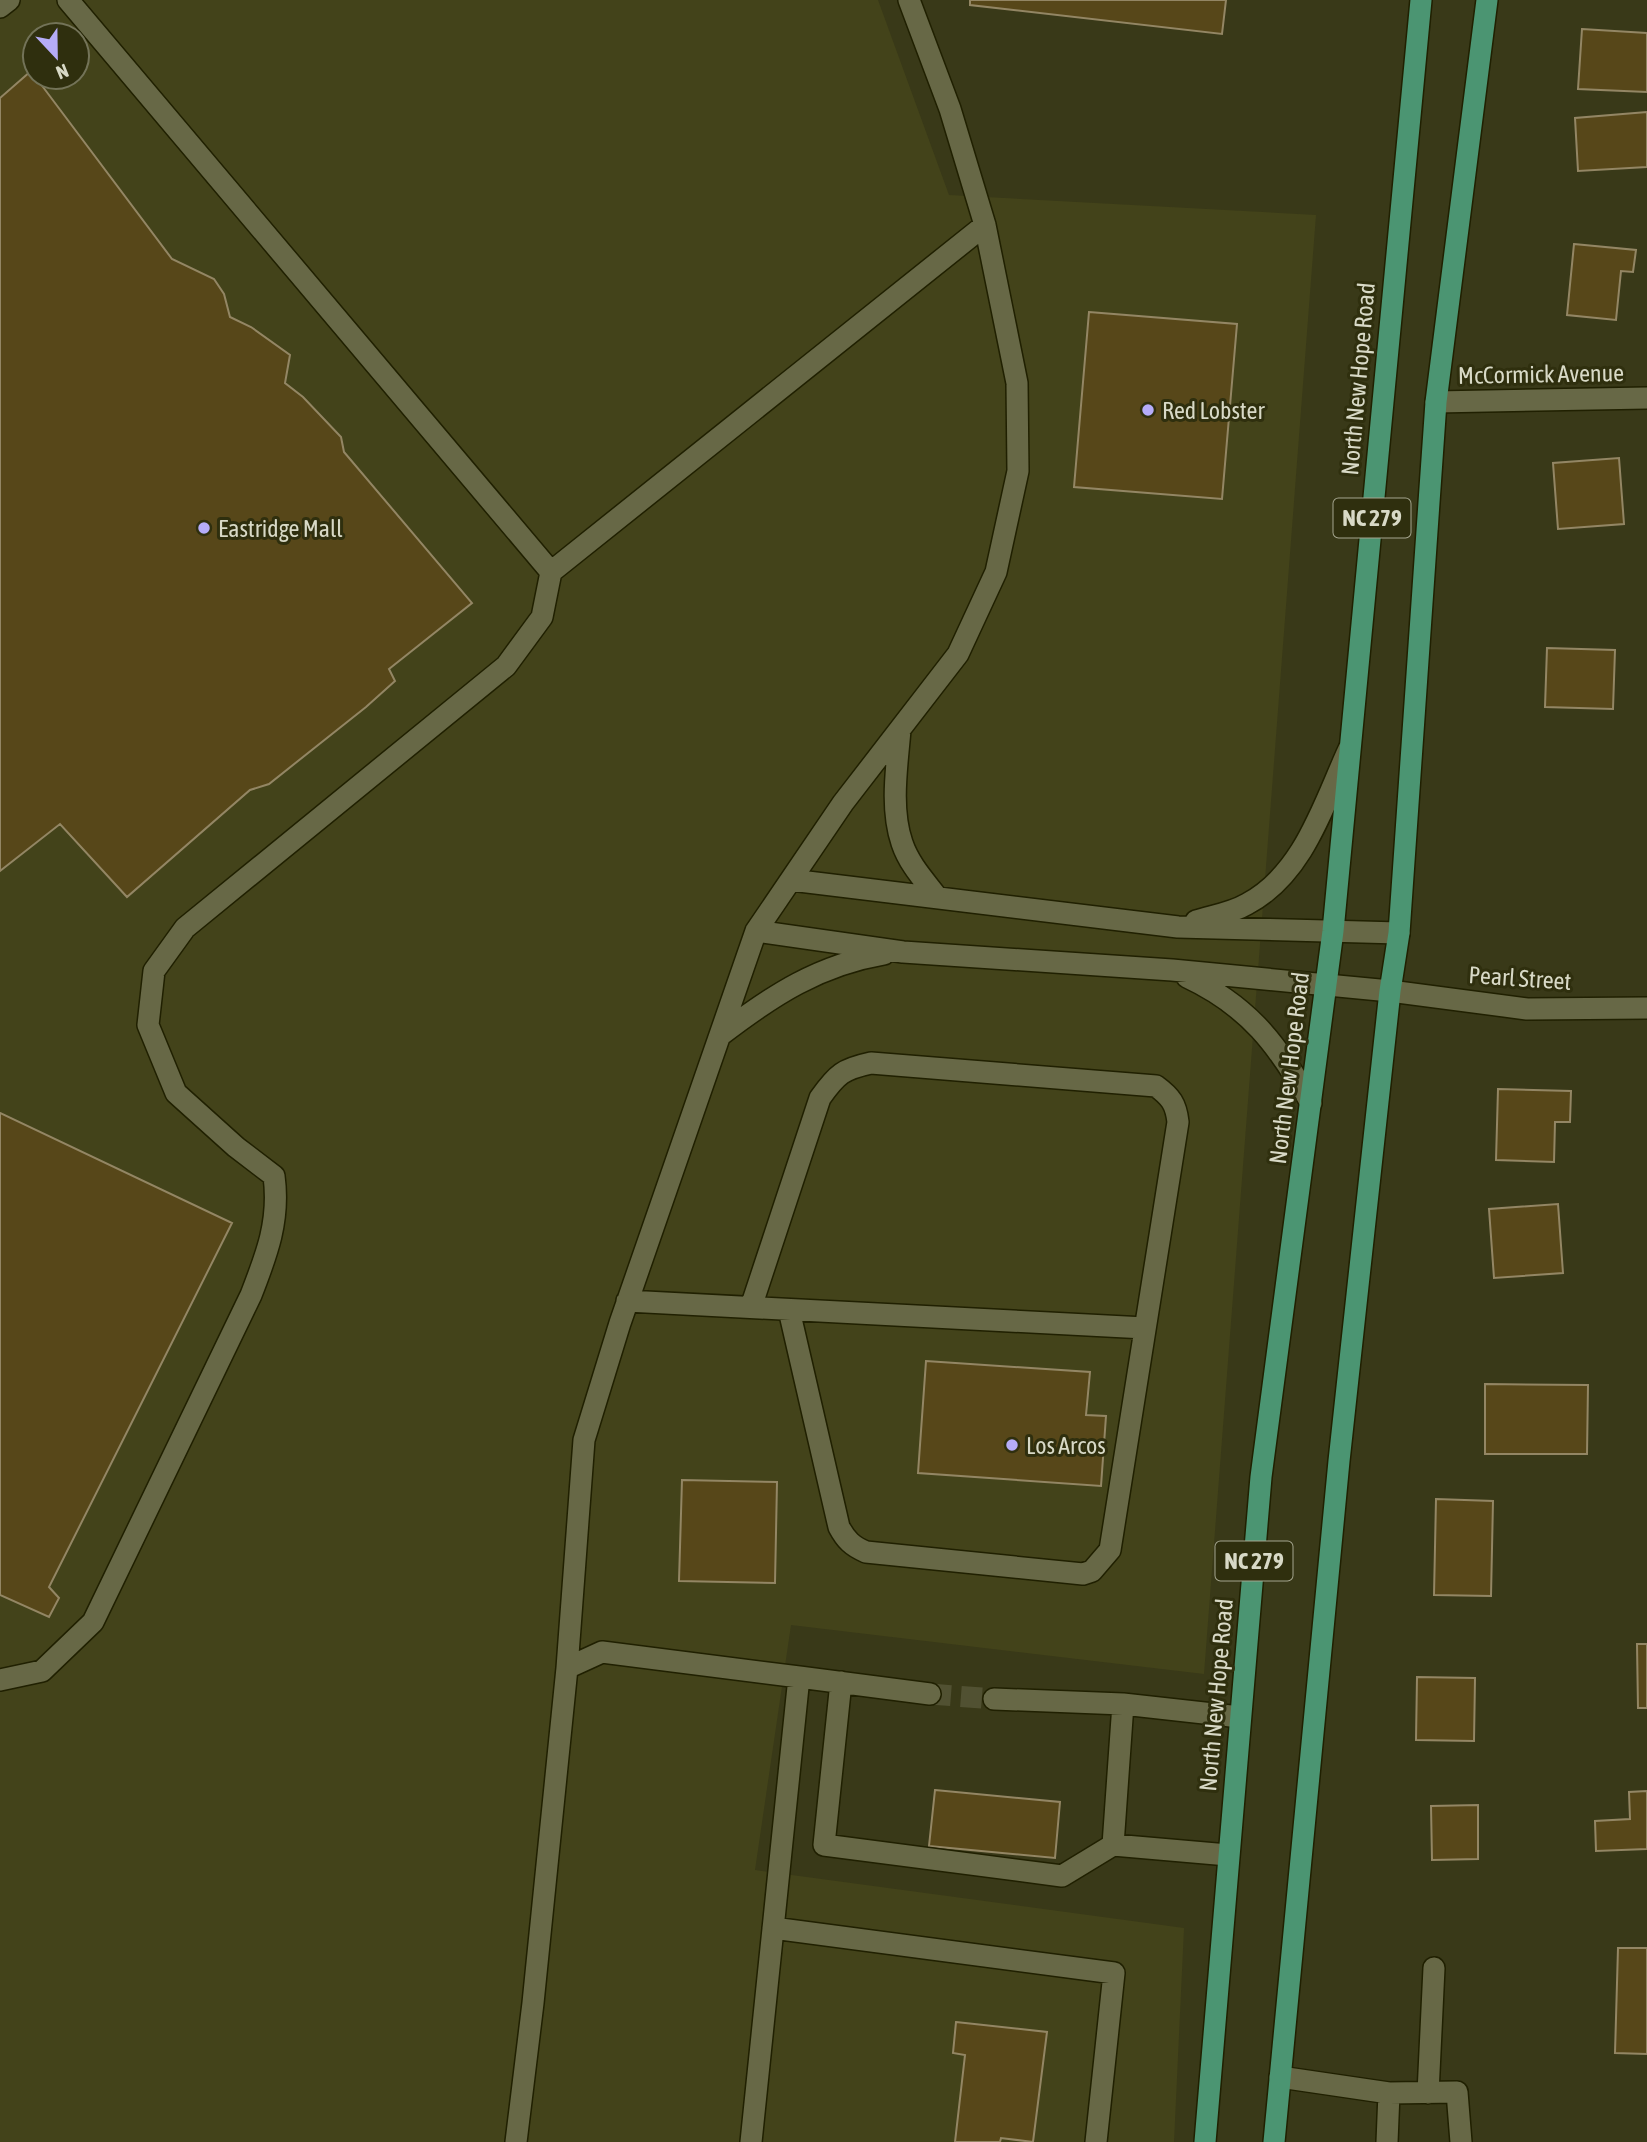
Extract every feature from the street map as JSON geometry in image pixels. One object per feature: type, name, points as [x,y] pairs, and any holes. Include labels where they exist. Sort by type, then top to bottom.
[{"type":"main road","name":"North New Hope Road","points":[[1205,2142],[1261,1478],[1333,931],[1421,0]]},
{"type":"main road","points":[[1274,2142],[1339,1461],[1390,991],[1399,933],[1436,402],[1487,0]]},
{"type":"street","points":[[0,7],[9,0]]},
{"type":"street","points":[[68,0],[551,572]]},
{"type":"street","points":[[516,2142],[567,1668],[584,1440],[628,1301],[756,931],[843,803],[958,654],[996,572],[1018,471],[1017,383],[985,225],[950,109],[909,0]]},
{"type":"street","points":[[0,1680],[42,1671],[93,1622],[251,1295],[270,1247],[277,1200],[274,1175],[236,1147],[176,1093],[148,1025],[155,971],[186,928],[506,666],[542,617],[551,572],[985,225]]},
{"type":"street","name":"McCormick Avenue","points":[[1436,402],[1647,398]]},
{"type":"street","points":[[900,730],[895,790],[897,820],[902,842],[913,866],[937,897]]},
{"type":"street","points":[[1178,927],[1247,904],[1280,880],[1303,850],[1350,747]]},
{"type":"street","points":[[791,880],[1178,927],[1399,933]]},
{"type":"street","points":[[756,931],[903,952]]},
{"type":"street","points":[[722,1034],[763,1002],[800,981],[839,965],[903,952]]},
{"type":"street","name":"Pearl Street","points":[[903,952],[1172,970],[1390,991],[1527,1009],[1647,1008]]},
{"type":"street","points":[[1172,970],[1227,999],[1268,1035],[1294,1072],[1311,1103]]},
{"type":"street","points":[[751,1307],[820,1098],[834,1077],[853,1067],[872,1063],[1156,1086],[1169,1095],[1176,1106],[1178,1122],[1110,1550],[1092,1571],[1083,1574],[866,1552],[853,1547],[839,1527],[789,1310]]},
{"type":"street","points":[[628,1301],[1145,1328]]},
{"type":"street","points":[[567,1668],[602,1652],[930,1694]]},
{"type":"street","points":[[751,2142],[799,1677]]},
{"type":"street","points":[[841,1682],[824,1845],[1062,1876],[1113,1845],[1228,1855]]},
{"type":"street","points":[[994,1699],[1123,1704],[1240,1717]]},
{"type":"street","points":[[1113,1845],[1123,1704]]},
{"type":"street","points":[[773,1928],[1114,1973],[1096,2142]]},
{"type":"street","points":[[1428,2093],[1434,1968]]},
{"type":"street","points":[[1280,2077],[1389,2093],[1457,2092],[1461,2142]]},
{"type":"street","points":[[1387,2142],[1389,2093]]},
{"type":"shaded area","points":[[0,0],[878,0],[949,195],[1316,215],[1204,1674],[791,1625],[755,1870],[1184,1928],[1174,2142],[0,2142]]},
{"type":"building","points":[[970,0],[1226,0],[1222,34],[970,5]]},
{"type":"building","points":[[1582,29],[1647,33],[1647,92],[1578,89]]},
{"type":"building","name":"Eastridge Mall","points":[[21,80],[21,91],[46,91],[172,259],[214,279],[224,294],[230,317],[251,327],[290,355],[285,383],[303,397],[341,437],[344,452],[472,603],[389,669],[395,681],[366,707],[269,784],[250,790],[127,897],[60,824],[0,871],[0,98]]},
{"type":"building","points":[[1647,112],[1647,167],[1578,171],[1575,118]]},
{"type":"building","points":[[1574,244],[1636,250],[1633,272],[1621,271],[1616,320],[1567,315]]},
{"type":"building","points":[[1089,312],[1237,324],[1222,499],[1074,487]]},
{"type":"building","points":[[1619,458],[1624,524],[1558,529],[1553,463]]},
{"type":"building","points":[[1547,648],[1615,650],[1613,709],[1545,707]]},
{"type":"building","points":[[1498,1089],[1571,1091],[1570,1122],[1555,1122],[1554,1162],[1496,1160]]},
{"type":"building","points":[[0,1113],[232,1223],[49,1587],[59,1598],[49,1617],[0,1595]]},
{"type":"building","points":[[1558,1204],[1563,1273],[1494,1278],[1489,1209]]},
{"type":"building","name":"Los Arcos","points":[[926,1361],[1090,1372],[1086,1415],[1106,1416],[1101,1486],[918,1473]]},
{"type":"building","points":[[1485,1384],[1588,1385],[1587,1454],[1485,1454]]},
{"type":"building","points":[[682,1480],[777,1482],[775,1583],[679,1581]]},
{"type":"building","points":[[1436,1499],[1493,1501],[1491,1596],[1434,1595]]},
{"type":"building","points":[[1637,1644],[1647,1644],[1647,1708],[1638,1708]]},
{"type":"building","points":[[1417,1677],[1475,1678],[1474,1741],[1416,1740]]},
{"type":"building","points":[[935,1790],[1060,1802],[1055,1858],[929,1846]]},
{"type":"building","points":[[1647,1791],[1647,1849],[1596,1851],[1595,1821],[1630,1819],[1629,1792]]},
{"type":"building","points":[[1478,1805],[1478,1859],[1432,1860],[1431,1806]]},
{"type":"building","points":[[1618,1948],[1647,1948],[1647,2054],[1615,2053]]},
{"type":"building","points":[[956,2022],[1047,2032],[1033,2142],[1001,2138],[1000,2142],[955,2142],[965,2055],[953,2053]]},
{"type":"tunnel","points":[[930,1694],[994,1699]]},
{"type":"place","name":"Red Lobster","points":[[1148,410]]},
{"type":"place","name":"Eastridge Mall","points":[[204,528]]},
{"type":"place","name":"Los Arcos","points":[[1012,1445]]}]
